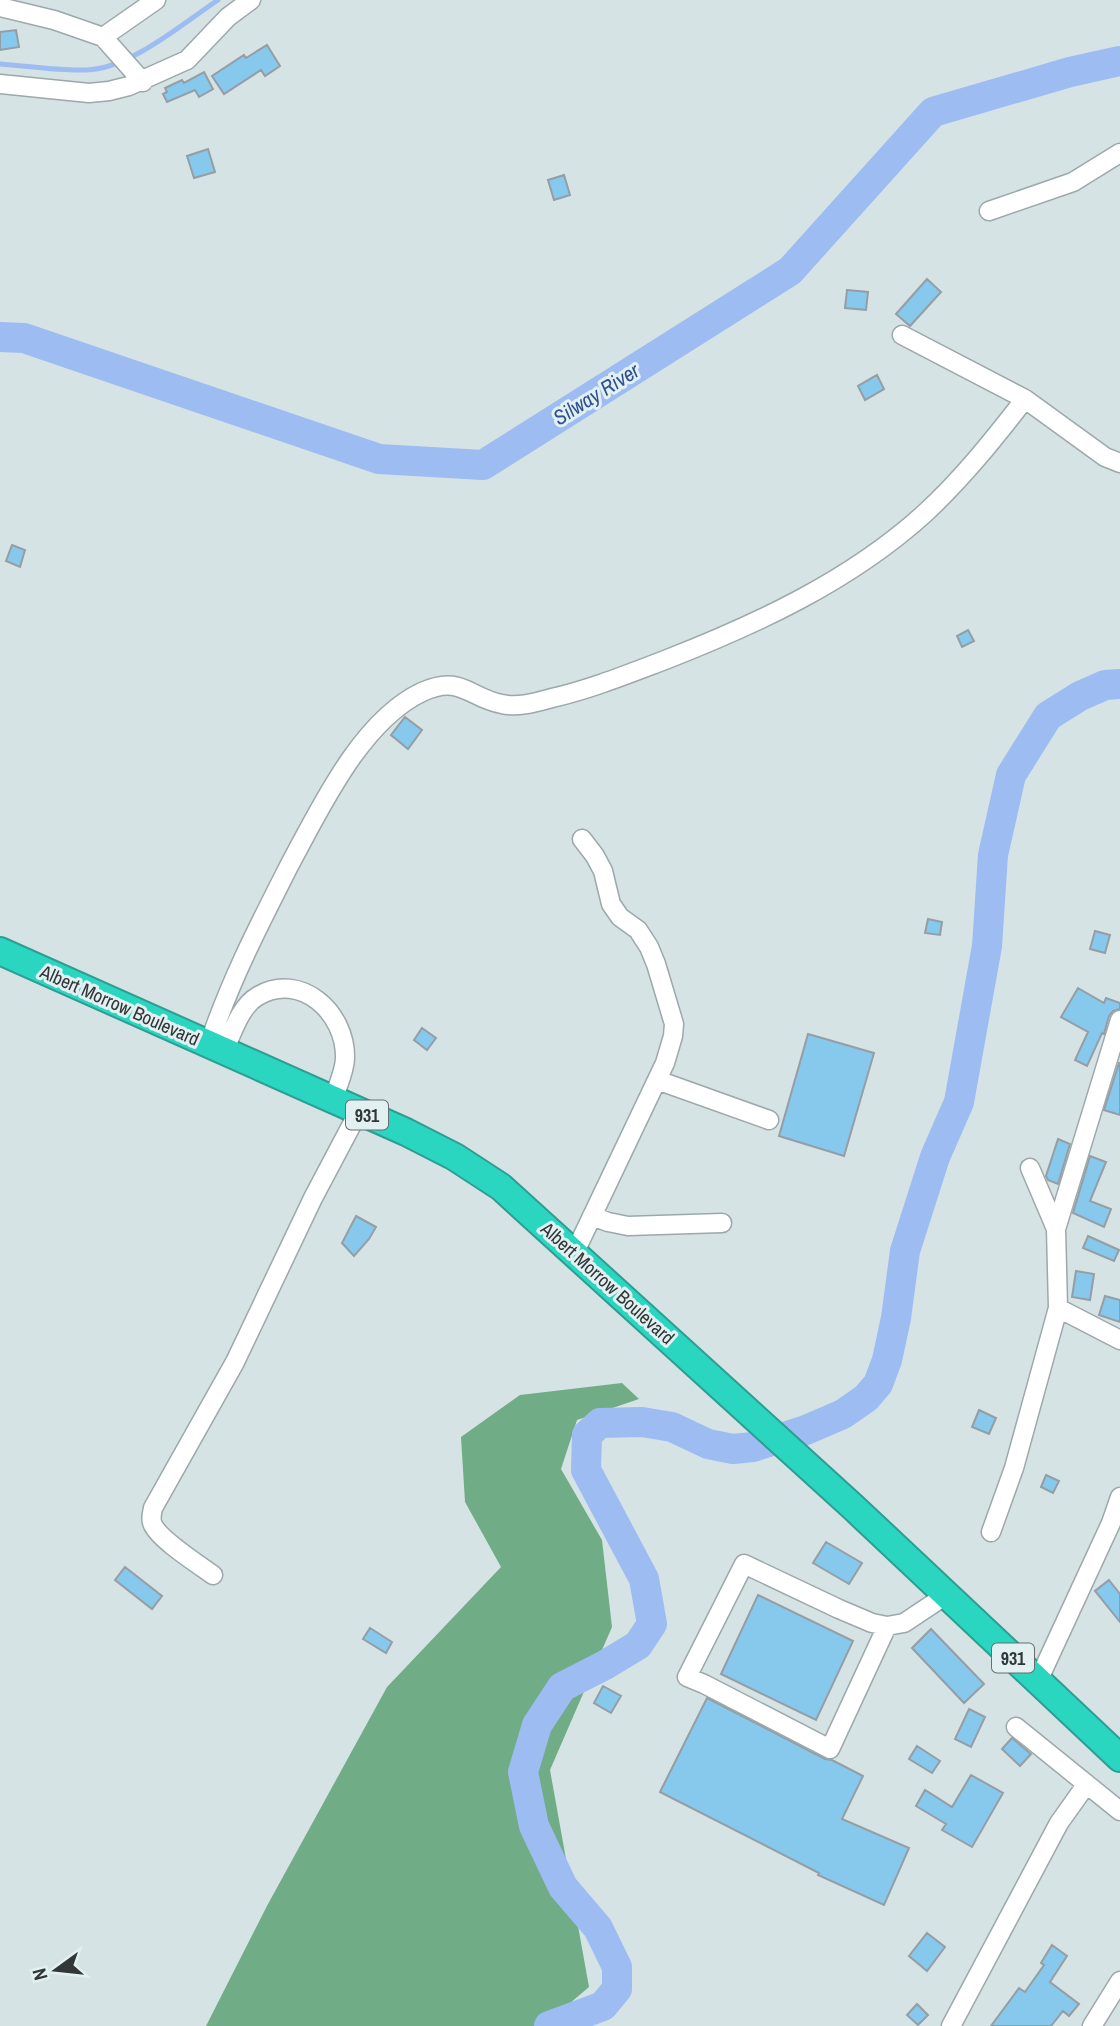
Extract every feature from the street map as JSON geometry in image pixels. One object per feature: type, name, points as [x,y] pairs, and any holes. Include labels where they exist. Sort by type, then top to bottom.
[{"type":"highway","name":"Albert Morrow Boulevard","points":[[0,951],[359,1111],[455,1157],[502,1187],[907,1557],[1120,1758]]},
{"type":"street","points":[[103,37],[156,0]]},
{"type":"street","points":[[0,84],[89,93],[109,91],[131,68],[187,60],[228,17],[251,0]]},
{"type":"street","points":[[0,7],[23,6],[103,37],[131,68]]},
{"type":"street","points":[[989,211],[1073,182],[1120,153]]},
{"type":"street","points":[[902,335],[1025,399],[1105,457],[1120,463]]},
{"type":"street","points":[[217,1048],[229,988],[249,943],[322,804],[350,758],[402,704],[423,692],[445,685],[460,686],[502,704],[520,705],[553,698],[601,685],[771,614],[844,575],[881,550],[924,514],[984,453],[1025,399]]},
{"type":"street","points":[[575,1252],[665,1063],[674,1024],[649,947],[638,930],[620,917],[611,904],[603,871],[596,856],[582,839]]},
{"type":"street","points":[[217,1048],[244,1009],[257,996],[278,989],[300,990],[328,1008],[341,1028],[345,1059],[333,1100]]},
{"type":"street","points":[[991,1532],[1014,1468],[1058,1308],[1055,1229],[1120,1020]]},
{"type":"street","points":[[657,1080],[769,1120]]},
{"type":"street","points":[[213,1575],[162,1537],[153,1526],[153,1508],[236,1362],[313,1198],[359,1111]]},
{"type":"street","points":[[1030,1168],[1055,1229]]},
{"type":"street","points":[[592,1216],[628,1226],[722,1223]]},
{"type":"street","points":[[1058,1308],[1120,1340]]},
{"type":"street","points":[[1038,1681],[1111,1523],[1120,1497]]},
{"type":"street","points":[[887,1626],[830,1749],[687,1677],[744,1564],[838,1609],[887,1626],[904,1623],[946,1595]]},
{"type":"street","points":[[1016,1727],[1120,1811]]},
{"type":"street","points":[[951,2026],[1059,1823],[1086,1785]]},
{"type":"street","points":[[1092,2026],[1120,1981]]},
{"type":"green space","points":[[622,1383],[639,1399],[577,1420],[561,1469],[602,1540],[612,1627],[550,1770],[589,1987],[543,2026],[206,2026],[268,1904],[387,1687],[501,1567],[465,1502],[461,1437],[520,1395]]},
{"type":"building","points":[[16,30],[19,47],[0,50],[0,32]]},
{"type":"building","points":[[267,45],[280,66],[265,76],[261,70],[224,94],[212,76],[244,55],[246,58]]},
{"type":"building","points":[[204,72],[213,89],[199,97],[195,90],[167,102],[163,94],[167,92],[165,88],[182,80],[184,83]]},
{"type":"building","points":[[208,149],[215,172],[194,178],[187,156]]},
{"type":"building","points":[[564,175],[570,195],[554,200],[548,180]]},
{"type":"building","points":[[927,279],[941,292],[910,326],[896,314]]},
{"type":"building","points":[[847,290],[868,292],[866,310],[845,308]]},
{"type":"building","points":[[877,375],[884,389],[865,400],[858,386]]},
{"type":"building","points":[[12,545],[25,550],[20,567],[6,561]]},
{"type":"building","points":[[968,630],[974,641],[962,647],[957,636]]},
{"type":"building","points":[[405,717],[422,730],[408,749],[391,735]]},
{"type":"building","points":[[928,919],[942,922],[940,935],[925,933]]},
{"type":"building","points":[[1095,931],[1110,935],[1105,953],[1090,949]]},
{"type":"building","points":[[1078,988],[1104,1003],[1106,998],[1120,1003],[1120,1009],[1109,1016],[1104,1034],[1102,1033],[1087,1066],[1075,1060],[1088,1032],[1061,1017]]},
{"type":"building","points":[[422,1028],[436,1038],[427,1050],[414,1040]]},
{"type":"building","points":[[808,1034],[874,1053],[844,1156],[779,1136]]},
{"type":"building","points":[[1120,1063],[1120,1115],[1104,1110]]},
{"type":"building","points":[[1058,1139],[1070,1144],[1058,1184],[1048,1180],[1046,1176]]},
{"type":"building","points":[[1090,1156],[1106,1162],[1090,1201],[1111,1209],[1104,1227],[1073,1213]]},
{"type":"building","points":[[356,1216],[376,1227],[354,1256],[342,1243]]},
{"type":"building","points":[[1088,1236],[1119,1250],[1114,1261],[1083,1248]]},
{"type":"building","points":[[1076,1271],[1094,1274],[1090,1300],[1072,1297]]},
{"type":"building","points":[[1105,1296],[1120,1300],[1120,1322],[1099,1315]]},
{"type":"building","points":[[979,1410],[996,1418],[989,1434],[972,1427]]},
{"type":"building","points":[[1046,1475],[1059,1481],[1053,1493],[1041,1487]]},
{"type":"building","points":[[826,1542],[862,1563],[849,1584],[813,1563]]},
{"type":"building","points":[[125,1567],[162,1596],[152,1609],[115,1580]]},
{"type":"building","points":[[1109,1580],[1120,1594],[1120,1622],[1095,1591]]},
{"type":"building","points":[[758,1595],[853,1641],[816,1720],[721,1674]]},
{"type":"building","points":[[370,1628],[392,1642],[386,1653],[363,1639]]},
{"type":"building","points":[[931,1629],[984,1684],[964,1703],[912,1648]]},
{"type":"building","points":[[603,1686],[621,1696],[611,1713],[594,1703]]},
{"type":"building","points":[[707,1698],[863,1776],[842,1819],[909,1848],[884,1905],[818,1875],[819,1873],[660,1792]]},
{"type":"building","points":[[969,1709],[985,1717],[971,1747],[955,1739]]},
{"type":"building","points":[[1012,1738],[1031,1754],[1020,1766],[1002,1749]]},
{"type":"building","points":[[917,1746],[940,1761],[932,1773],[909,1759]]},
{"type":"building","points":[[971,1775],[1003,1793],[972,1847],[942,1830],[946,1824],[916,1806],[925,1790],[952,1807]]},
{"type":"building","points":[[927,1933],[945,1947],[927,1971],[909,1956]]},
{"type":"building","points":[[1052,1945],[1067,1956],[1050,1982],[1079,2004],[1069,2016],[1063,2011],[1051,2026],[991,2026],[1019,1988],[1025,1992],[1044,1965],[1041,1963]]},
{"type":"building","points":[[917,2004],[928,2015],[918,2025],[907,2015]]},
{"type":"waterway","points":[[0,64],[65,70],[103,68],[155,44],[218,0]]},
{"type":"waterway","name":"Silway River","points":[[0,337],[24,338],[379,459],[483,465],[790,271],[933,112],[1070,72],[1120,61]]},
{"type":"waterway","points":[[549,2026],[603,2006],[617,1989],[617,1967],[598,1928],[563,1887],[534,1826],[523,1772],[537,1725],[562,1687],[638,1645],[652,1624],[644,1579],[586,1470],[587,1435],[600,1423],[642,1422],[672,1427],[708,1444],[733,1449],[753,1447],[806,1430],[843,1414],[866,1398],[878,1384],[887,1360],[896,1318],[905,1251],[935,1157],[959,1102],[987,946],[993,855],[1011,775],[1048,716],[1080,696],[1105,685],[1120,684]]}]
